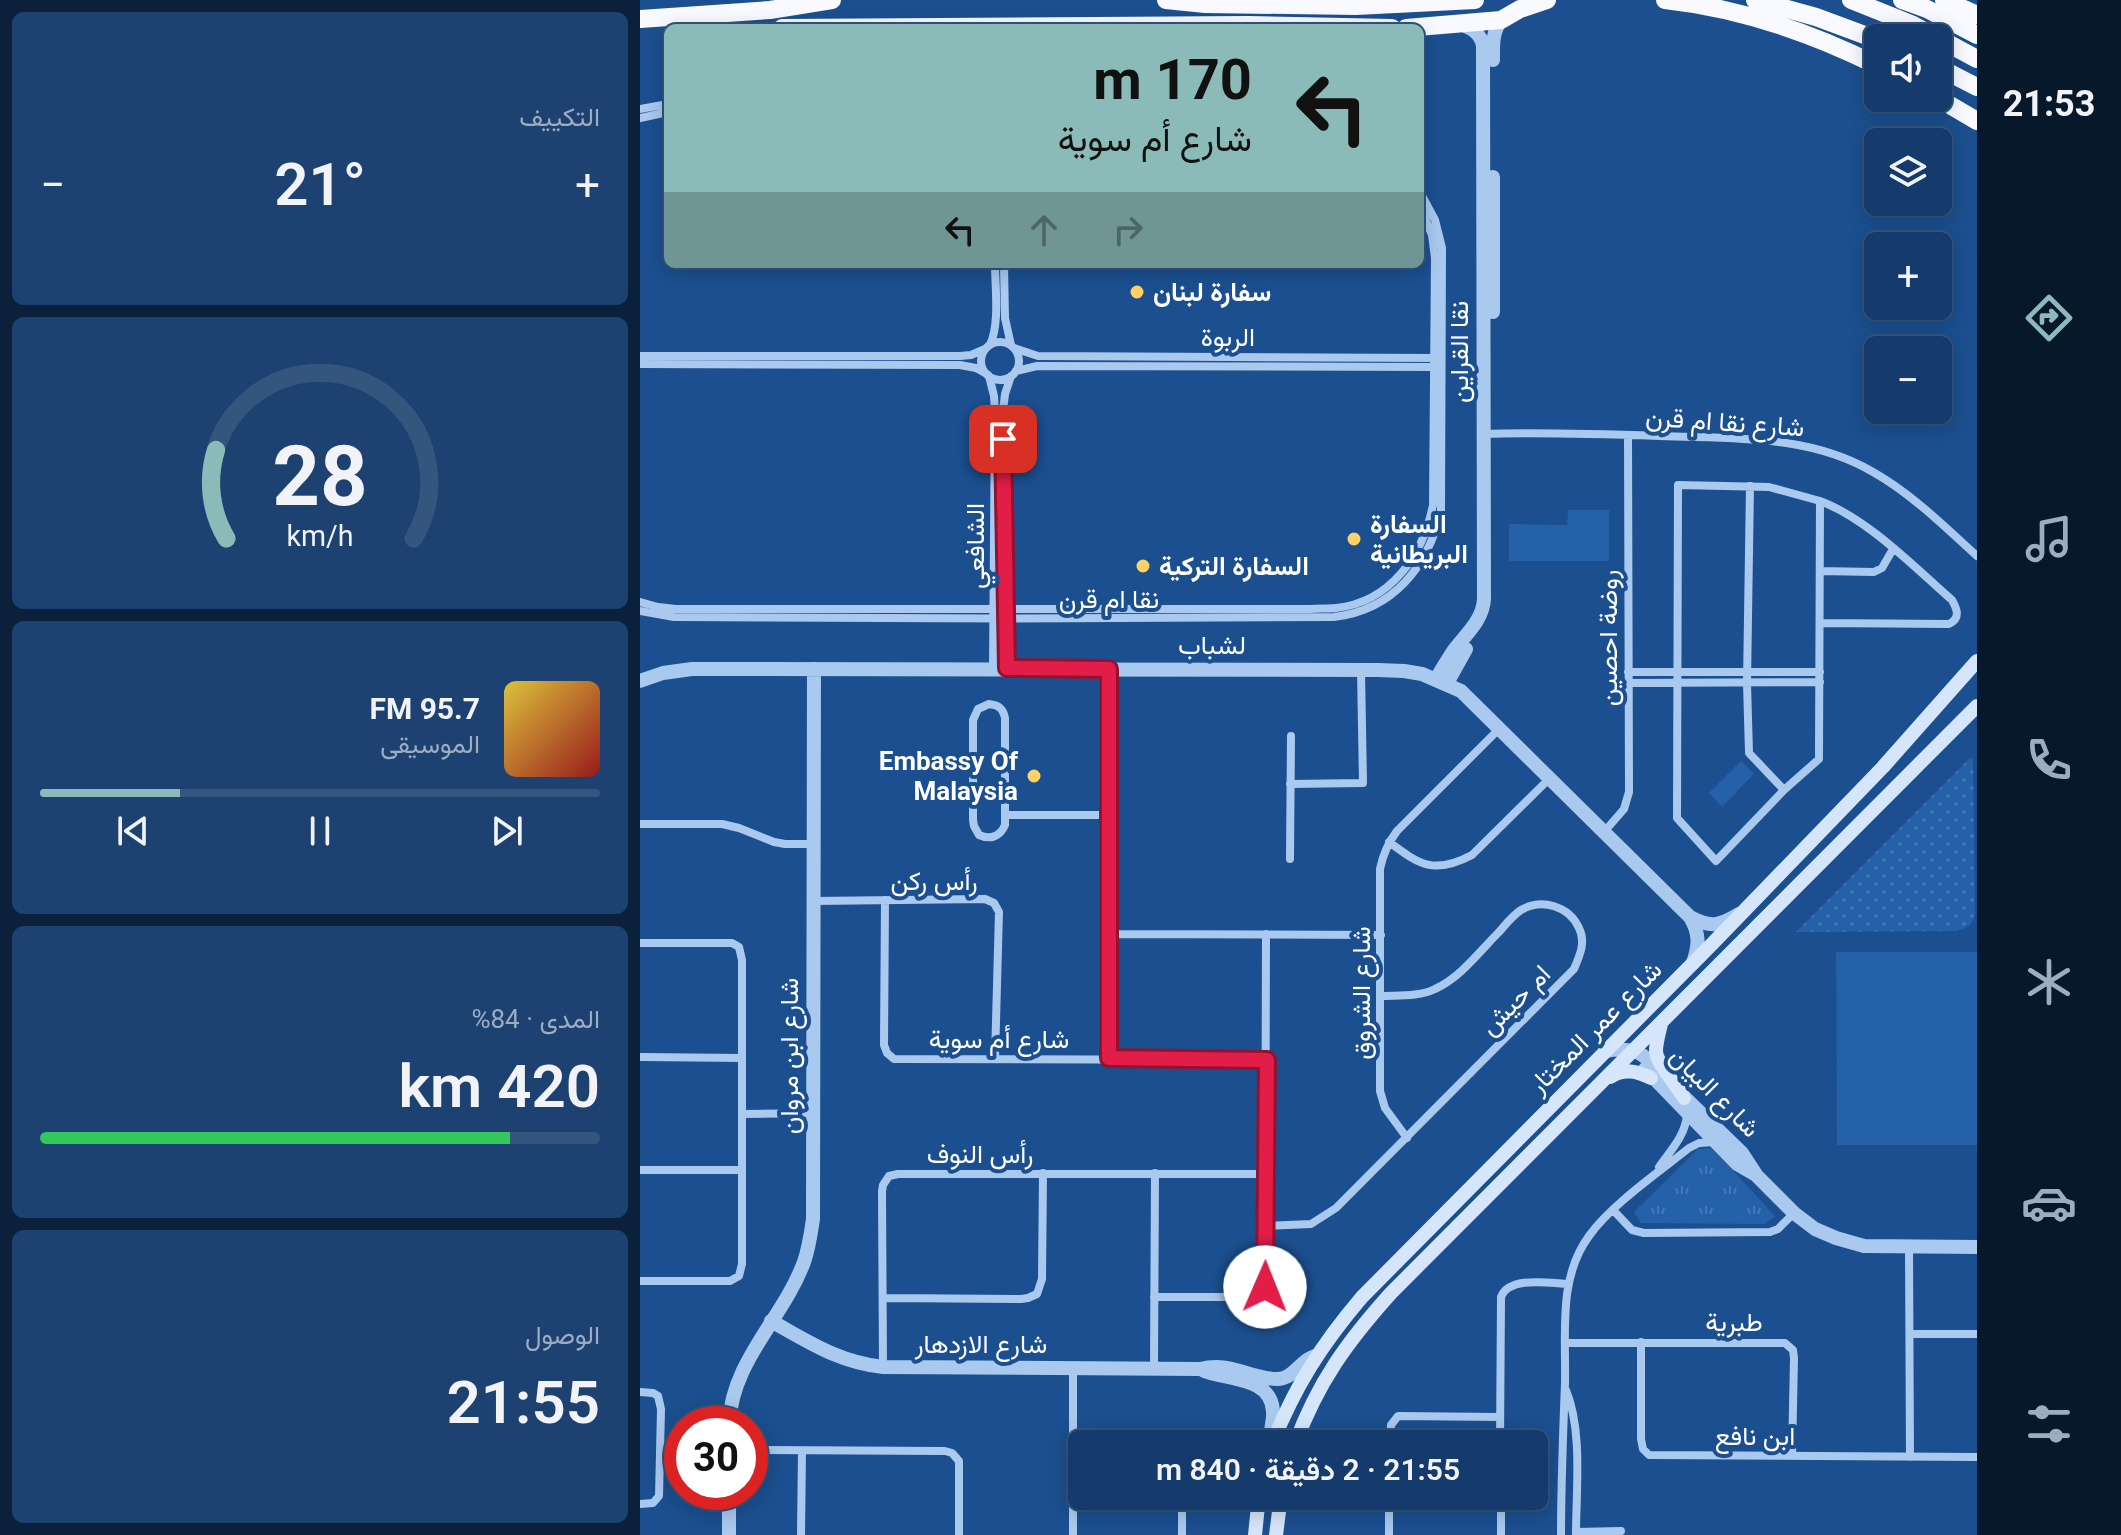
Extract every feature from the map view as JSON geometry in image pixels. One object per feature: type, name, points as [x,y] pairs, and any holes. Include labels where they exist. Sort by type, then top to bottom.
[{"type":"highway","points":[[640,19],[770,10],[832,0]]},
{"type":"highway","points":[[1166,0],[1205,4],[1356,6],[1475,0]]},
{"type":"highway","points":[[1424,27],[1501,20],[1520,9],[1547,0]]},
{"type":"highway","points":[[1665,0],[1696,3],[1773,24],[1864,59]]},
{"type":"highway","points":[[1755,0],[1864,35]]},
{"type":"highway","points":[[1851,0],[1911,24]]},
{"type":"highway","points":[[1902,0],[1927,9],[1977,35]]},
{"type":"highway","points":[[1944,0],[1977,15]]},
{"type":"highway","points":[[1356,6],[1395,24]]},
{"type":"highway","points":[[640,30],[664,30]]},
{"type":"highway","points":[[1952,46],[1977,59]]},
{"type":"highway","points":[[1952,74],[1977,87]]},
{"type":"highway","points":[[1952,106],[1977,121]]},
{"type":"main road","name":"شارع عمر المختار","points":[[1277,1430],[1315,1356],[1362,1297],[1883,767],[1977,661]]},
{"type":"main road","name":"شارع عمر المختار","points":[[1301,1430],[1316,1394],[1337,1359],[1391,1293],[1977,706]]},
{"type":"main road","points":[[1661,1021],[1656,1047],[1658,1060],[1684,1098]]},
{"type":"main road","points":[[1602,1081],[1616,1073],[1629,1071],[1651,1078]]},
{"type":"main road","points":[[1255,1535],[1258,1510]]},
{"type":"main road","points":[[1276,1535],[1279,1510]]},
{"type":"street","name":"نقا القراين","points":[[1487,434],[1494,270],[1493,39],[1501,20]]},
{"type":"street","name":"نقا القراين","points":[[1442,681],[1488,620],[1491,610],[1483,46],[1479,35],[1459,24]]},
{"type":"street","points":[[640,109],[664,105]]},
{"type":"street","points":[[640,118],[664,113]]},
{"type":"street","name":"نقا ام قرن","points":[[640,602],[676,609],[1337,608],[1376,594],[1408,566],[1419,549],[1433,505],[1442,248],[1435,220],[1424,199]]},
{"type":"street","name":"نقا ام قرن","points":[[640,611],[674,617],[993,620],[1334,617],[1379,603],[1416,570],[1429,550],[1441,511],[1435,258],[1432,235],[1424,216]]},
{"type":"street","points":[[988,375],[981,359],[993,337],[995,325],[995,268]]},
{"type":"street","points":[[640,364],[960,365],[976,368],[1000,379],[1013,373],[1018,359],[1005,318],[1004,268]]},
{"type":"street","points":[[640,356],[960,356],[971,355],[1000,342],[1012,347]]},
{"type":"street","name":"الربوة","points":[[1012,347],[1038,356],[1439,362]]},
{"type":"street","name":"الربوة","points":[[1013,373],[1037,366],[1439,362]]},
{"type":"street","name":"الشافعي","points":[[1000,668],[1006,620],[1003,411],[1013,373]]},
{"type":"street","name":"الشافعي","points":[[988,375],[995,412],[993,620],[1000,668]]},
{"type":"street","name":"شارع نقا ام قرن","points":[[1487,434],[1628,435],[1769,440],[1803,445],[1828,452],[1873,472],[1905,493],[1977,556]]},
{"type":"street","name":"روضة احصين","points":[[1604,832],[1624,809],[1629,792],[1628,435]]},
{"type":"street","points":[[1820,501],[1819,759],[1784,790],[1716,861],[1677,818],[1678,485],[1769,487],[1820,501],[1855,520],[1893,549],[1952,600],[1957,609],[1955,621],[1949,624],[1821,623]]},
{"type":"street","points":[[1750,486],[1749,753],[1784,790]]},
{"type":"street","points":[[1820,571],[1874,572],[1882,568],[1893,549]]},
{"type":"street","name":"لشباب","points":[[640,681],[681,669],[1412,672],[1442,681],[1461,691],[1690,917]]},
{"type":"street","name":"شارع ابن مروان","points":[[731,1406],[746,1361],[804,1264],[813,1219],[814,669]]},
{"type":"street","points":[[1109,669],[1109,1058]]},
{"type":"street","points":[[1290,784],[1363,783],[1361,670]]},
{"type":"street","points":[[1628,672],[1676,678]]},
{"type":"street","points":[[1747,678],[1820,672]]},
{"type":"street","points":[[1628,683],[1676,678],[1820,682]]},
{"type":"street","points":[[989,704],[1001,708],[1005,718],[1006,815],[1005,825],[996,836],[983,837],[977,833],[974,826],[973,720],[978,709],[989,704]]},
{"type":"street","name":"شارع الشروق","points":[[1407,1138],[1382,1100],[1380,869],[1389,842],[1499,729]]},
{"type":"street","points":[[1290,859],[1291,736]]},
{"type":"street","points":[[1389,842],[1418,863],[1448,864],[1464,859],[1472,855],[1550,778]]},
{"type":"street","points":[[1006,815],[1110,815]]},
{"type":"street","points":[[640,824],[722,824],[774,842],[814,844]]},
{"type":"street","name":"شارع أم سوية","points":[[885,900],[884,1038],[887,1053],[897,1060],[1267,1060]]},
{"type":"street","name":"رأس ركن","points":[[814,901],[990,900],[999,912],[995,1058]]},
{"type":"street","name":"ام حيش","points":[[1266,1226],[1308,1224],[1336,1208],[1574,969],[1582,952],[1583,937],[1573,918],[1562,909],[1534,905],[1518,912],[1456,976],[1444,984],[1421,994],[1380,996]]},
{"type":"street","points":[[1690,917],[1712,925],[1724,923],[1740,914]]},
{"type":"street","points":[[1690,917],[1698,933],[1693,963]]},
{"type":"street","points":[[1110,934],[1381,935]]},
{"type":"street","points":[[1154,1297],[1251,1297],[1261,1294],[1266,1283],[1266,934]]},
{"type":"street","points":[[640,943],[732,943],[739,947],[742,960],[743,1114],[742,1264],[739,1276],[730,1281],[640,1281]]},
{"type":"street","name":"شارع البيان","points":[[1632,1025],[1629,1038],[1632,1052],[1651,1078],[1742,1168],[1757,1176]]},
{"type":"street","name":"شارع البيان","points":[[1605,1051],[1644,1054],[1684,1098],[1742,1153],[1757,1176],[1815,1229],[1864,1246],[1977,1247]]},
{"type":"street","points":[[640,1057],[742,1058]]},
{"type":"street","points":[[743,1114],[813,1113]]},
{"type":"street","points":[[1652,1177],[1679,1140],[1687,1115]]},
{"type":"street","points":[[1561,1535],[1565,1343],[1568,1284],[1574,1264],[1587,1237],[1613,1210],[1689,1148],[1699,1143],[1715,1142]]},
{"type":"street","points":[[640,1170],[742,1170]]},
{"type":"street","points":[[883,1298],[1021,1299],[1037,1294],[1042,1279],[1043,1173]]},
{"type":"street","points":[[1154,1368],[1155,1173]]},
{"type":"street","name":"رأس النوف","points":[[883,1367],[882,1191],[889,1176],[1266,1174]]},
{"type":"street","points":[[1613,1210],[1632,1230],[1644,1233],[1770,1232],[1778,1229],[1794,1213]]},
{"type":"street","points":[[1909,1246],[1910,1457]]},
{"type":"street","points":[[1499,1430],[1503,1291],[1515,1283],[1568,1284]]},
{"type":"street","name":"شارع الازدهار","points":[[771,1321],[849,1362],[883,1367],[1200,1369],[1213,1366],[1280,1379],[1292,1375],[1303,1362],[1315,1356]]},
{"type":"street","points":[[1910,1334],[1977,1334]]},
{"type":"street","name":"ابن نافع","points":[[1641,1342],[1641,1439],[1645,1453],[1655,1456],[1977,1457]]},
{"type":"street","name":"طبرية","points":[[1565,1343],[1779,1342],[1789,1345],[1794,1358],[1792,1456]]},
{"type":"street","points":[[1073,1368],[1073,1430]]},
{"type":"street","name":"شارع الازدهار","points":[[1200,1369],[1246,1381],[1264,1391],[1271,1400],[1272,1430]]},
{"type":"street","points":[[1564,1386],[1575,1421],[1576,1534],[1621,1531]]},
{"type":"street","points":[[640,1392],[658,1396],[661,1409],[659,1496],[653,1503],[640,1504]]},
{"type":"street","points":[[1391,1430],[1398,1416],[1499,1417]]},
{"type":"street","points":[[768,1450],[952,1453],[959,1461],[959,1535]]},
{"type":"street","points":[[801,1535],[802,1451]]},
{"type":"street","points":[[1561,1461],[1576,1461]]},
{"type":"street","points":[[729,1510],[729,1535]]},
{"type":"street","points":[[1073,1510],[1073,1535]]},
{"type":"street","points":[[1182,1510],[1182,1535]]},
{"type":"street","points":[[1389,1510],[1389,1535]]},
{"type":"street","points":[[1501,1510],[1501,1535]]},
{"type":"green space","points":[[1568,510],[1609,510],[1609,561],[1509,561],[1509,524],[1567,525]]},
{"type":"green space","points":[[1970,758],[1973,759],[1975,910],[1970,925],[1955,931],[1796,932]]},
{"type":"green space","points":[[1741,761],[1754,774],[1722,807],[1709,793]]},
{"type":"green space","points":[[1836,952],[1977,952],[1977,1145],[1837,1145]]},
{"type":"green space","points":[[1712,1148],[1775,1216],[1765,1224],[1641,1223],[1634,1212],[1698,1149]]},
{"type":"place","name":"سفارة لبنان","points":[[1137,292]]},
{"type":"place","name":"السفارة البريطانية","points":[[1354,539]]},
{"type":"place","name":"السفارة التركية","points":[[1143,566]]},
{"type":"place","name":"Embassy Of Malaysia","points":[[1034,776]]},
{"type":"route","points":[[1003,439],[1007,668],[1109,669],[1109,1058],[1267,1060],[1265,1287]]}]
